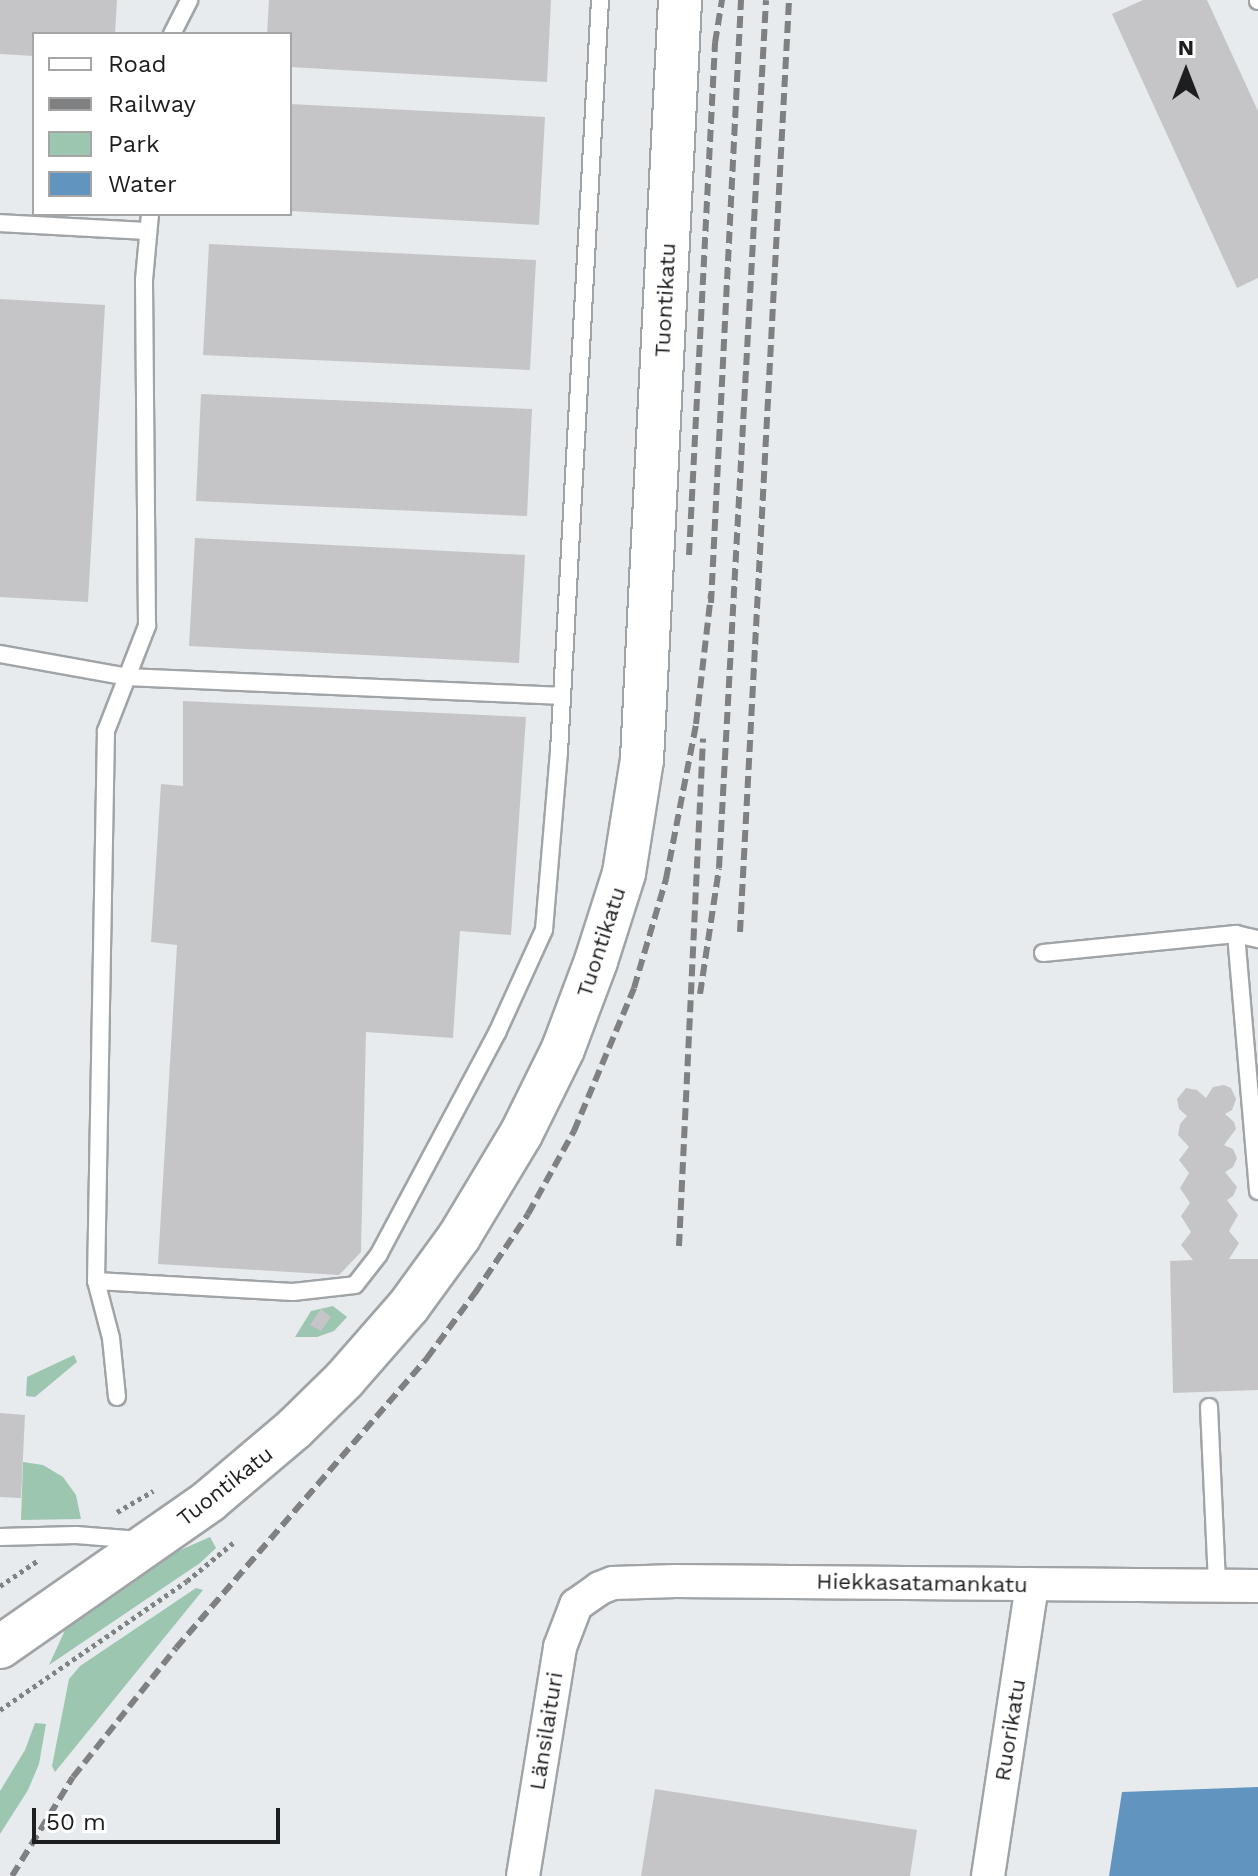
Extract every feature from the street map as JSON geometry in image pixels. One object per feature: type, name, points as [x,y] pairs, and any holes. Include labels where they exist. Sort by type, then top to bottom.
[{"type":"street","name":"Tuontikatu","points":[[0,1647],[154,1541],[255,1464],[371,1351],[427,1282],[521,1134],[563,1049],[624,873],[642,759],[680,0]]},
{"type":"street","name":"Hiekkasatamankatu","points":[[588,1594],[613,1583],[676,1581],[1258,1586]]},
{"type":"street","name":"Ruorikatu","points":[[988,1876],[1032,1584]]},
{"type":"street","name":"Länsilaituri","points":[[523,1876],[560,1647],[567,1623],[588,1594]]},
{"type":"lane","points":[[173,32],[189,0]]},
{"type":"lane","points":[[96,1281],[293,1292],[355,1285],[379,1254],[497,1033],[544,930],[562,696],[600,0]]},
{"type":"lane","points":[[117,1397],[111,1338],[96,1281],[106,731],[147,626],[144,280],[150,216]]},
{"type":"lane","points":[[0,223],[148,231]]},
{"type":"lane","points":[[0,654],[128,677],[562,696]]},
{"type":"lane","points":[[1043,953],[1236,934],[1258,939]]},
{"type":"lane","points":[[1236,934],[1258,1191]]},
{"type":"lane","points":[[1209,1407],[1217,1586]]},
{"type":"lane","points":[[0,1537],[76,1535],[154,1541]]},
{"type":"path","points":[[0,1586],[76,1535],[156,1489]]},
{"type":"path","points":[[0,1710],[187,1581],[233,1543]]},
{"type":"green space","points":[[333,1306],[347,1317],[334,1331],[317,1337],[295,1337],[311,1311]]},
{"type":"green space","points":[[74,1355],[77,1362],[35,1397],[26,1396],[27,1377]]},
{"type":"green space","points":[[23,1462],[43,1465],[63,1477],[76,1495],[81,1519],[21,1520]]},
{"type":"green space","points":[[210,1537],[216,1548],[200,1563],[49,1665],[66,1628],[88,1609],[160,1559]]},
{"type":"green space","points":[[196,1588],[203,1590],[55,1772],[52,1766],[69,1679],[80,1666]]},
{"type":"green space","points":[[35,1723],[46,1724],[39,1764],[28,1790],[0,1834],[0,1791],[25,1750]]},
{"type":"water","points":[[1258,1787],[1258,1876],[1109,1876],[1122,1792]]},
{"type":"building","points":[[0,0],[117,0],[115,32],[32,32],[32,56],[0,54]]},
{"type":"building","points":[[269,0],[551,0],[547,82],[292,67],[292,32],[267,32]]},
{"type":"building","points":[[1143,0],[1207,0],[1258,111],[1258,278],[1237,288],[1112,14]]},
{"type":"building","points":[[292,104],[545,117],[539,225],[292,211]]},
{"type":"building","points":[[209,244],[536,260],[530,370],[203,355]]},
{"type":"building","points":[[0,299],[105,305],[88,602],[0,597]]},
{"type":"building","points":[[201,394],[532,409],[527,516],[196,501]]},
{"type":"building","points":[[195,538],[525,555],[519,663],[189,646]]},
{"type":"building","points":[[183,701],[526,717],[511,935],[460,931],[453,1038],[366,1032],[361,1252],[339,1275],[158,1264],[177,945],[151,942],[161,784],[183,786]]},
{"type":"building","points":[[1224,1085],[1231,1088],[1236,1099],[1232,1110],[1225,1114],[1234,1122],[1236,1129],[1224,1145],[1233,1149],[1237,1158],[1233,1167],[1225,1172],[1237,1187],[1227,1200],[1238,1215],[1229,1231],[1239,1243],[1229,1259],[1258,1259],[1258,1390],[1173,1393],[1170,1261],[1193,1260],[1181,1245],[1191,1232],[1181,1216],[1190,1203],[1180,1188],[1189,1173],[1179,1160],[1189,1147],[1178,1135],[1180,1124],[1187,1116],[1179,1109],[1177,1099],[1186,1088],[1197,1090],[1206,1098],[1213,1087]]},
{"type":"building","points":[[321,1309],[331,1317],[321,1331],[310,1325]]},
{"type":"building","points":[[0,1413],[25,1415],[21,1498],[0,1497]]},
{"type":"building","points":[[655,1789],[917,1830],[910,1876],[641,1876]]},
{"type":"railway","points":[[689,555],[715,43],[722,0]]},
{"type":"railway","points":[[711,603],[741,0]]},
{"type":"railway","points":[[700,994],[719,868],[766,0]]},
{"type":"railway","points":[[740,932],[789,0]]},
{"type":"railway","points":[[12,1876],[73,1777],[176,1648],[427,1358],[528,1214],[574,1131],[634,988],[666,879],[696,724],[711,594]]},
{"type":"railway","points":[[679,1246],[703,739]]}]
